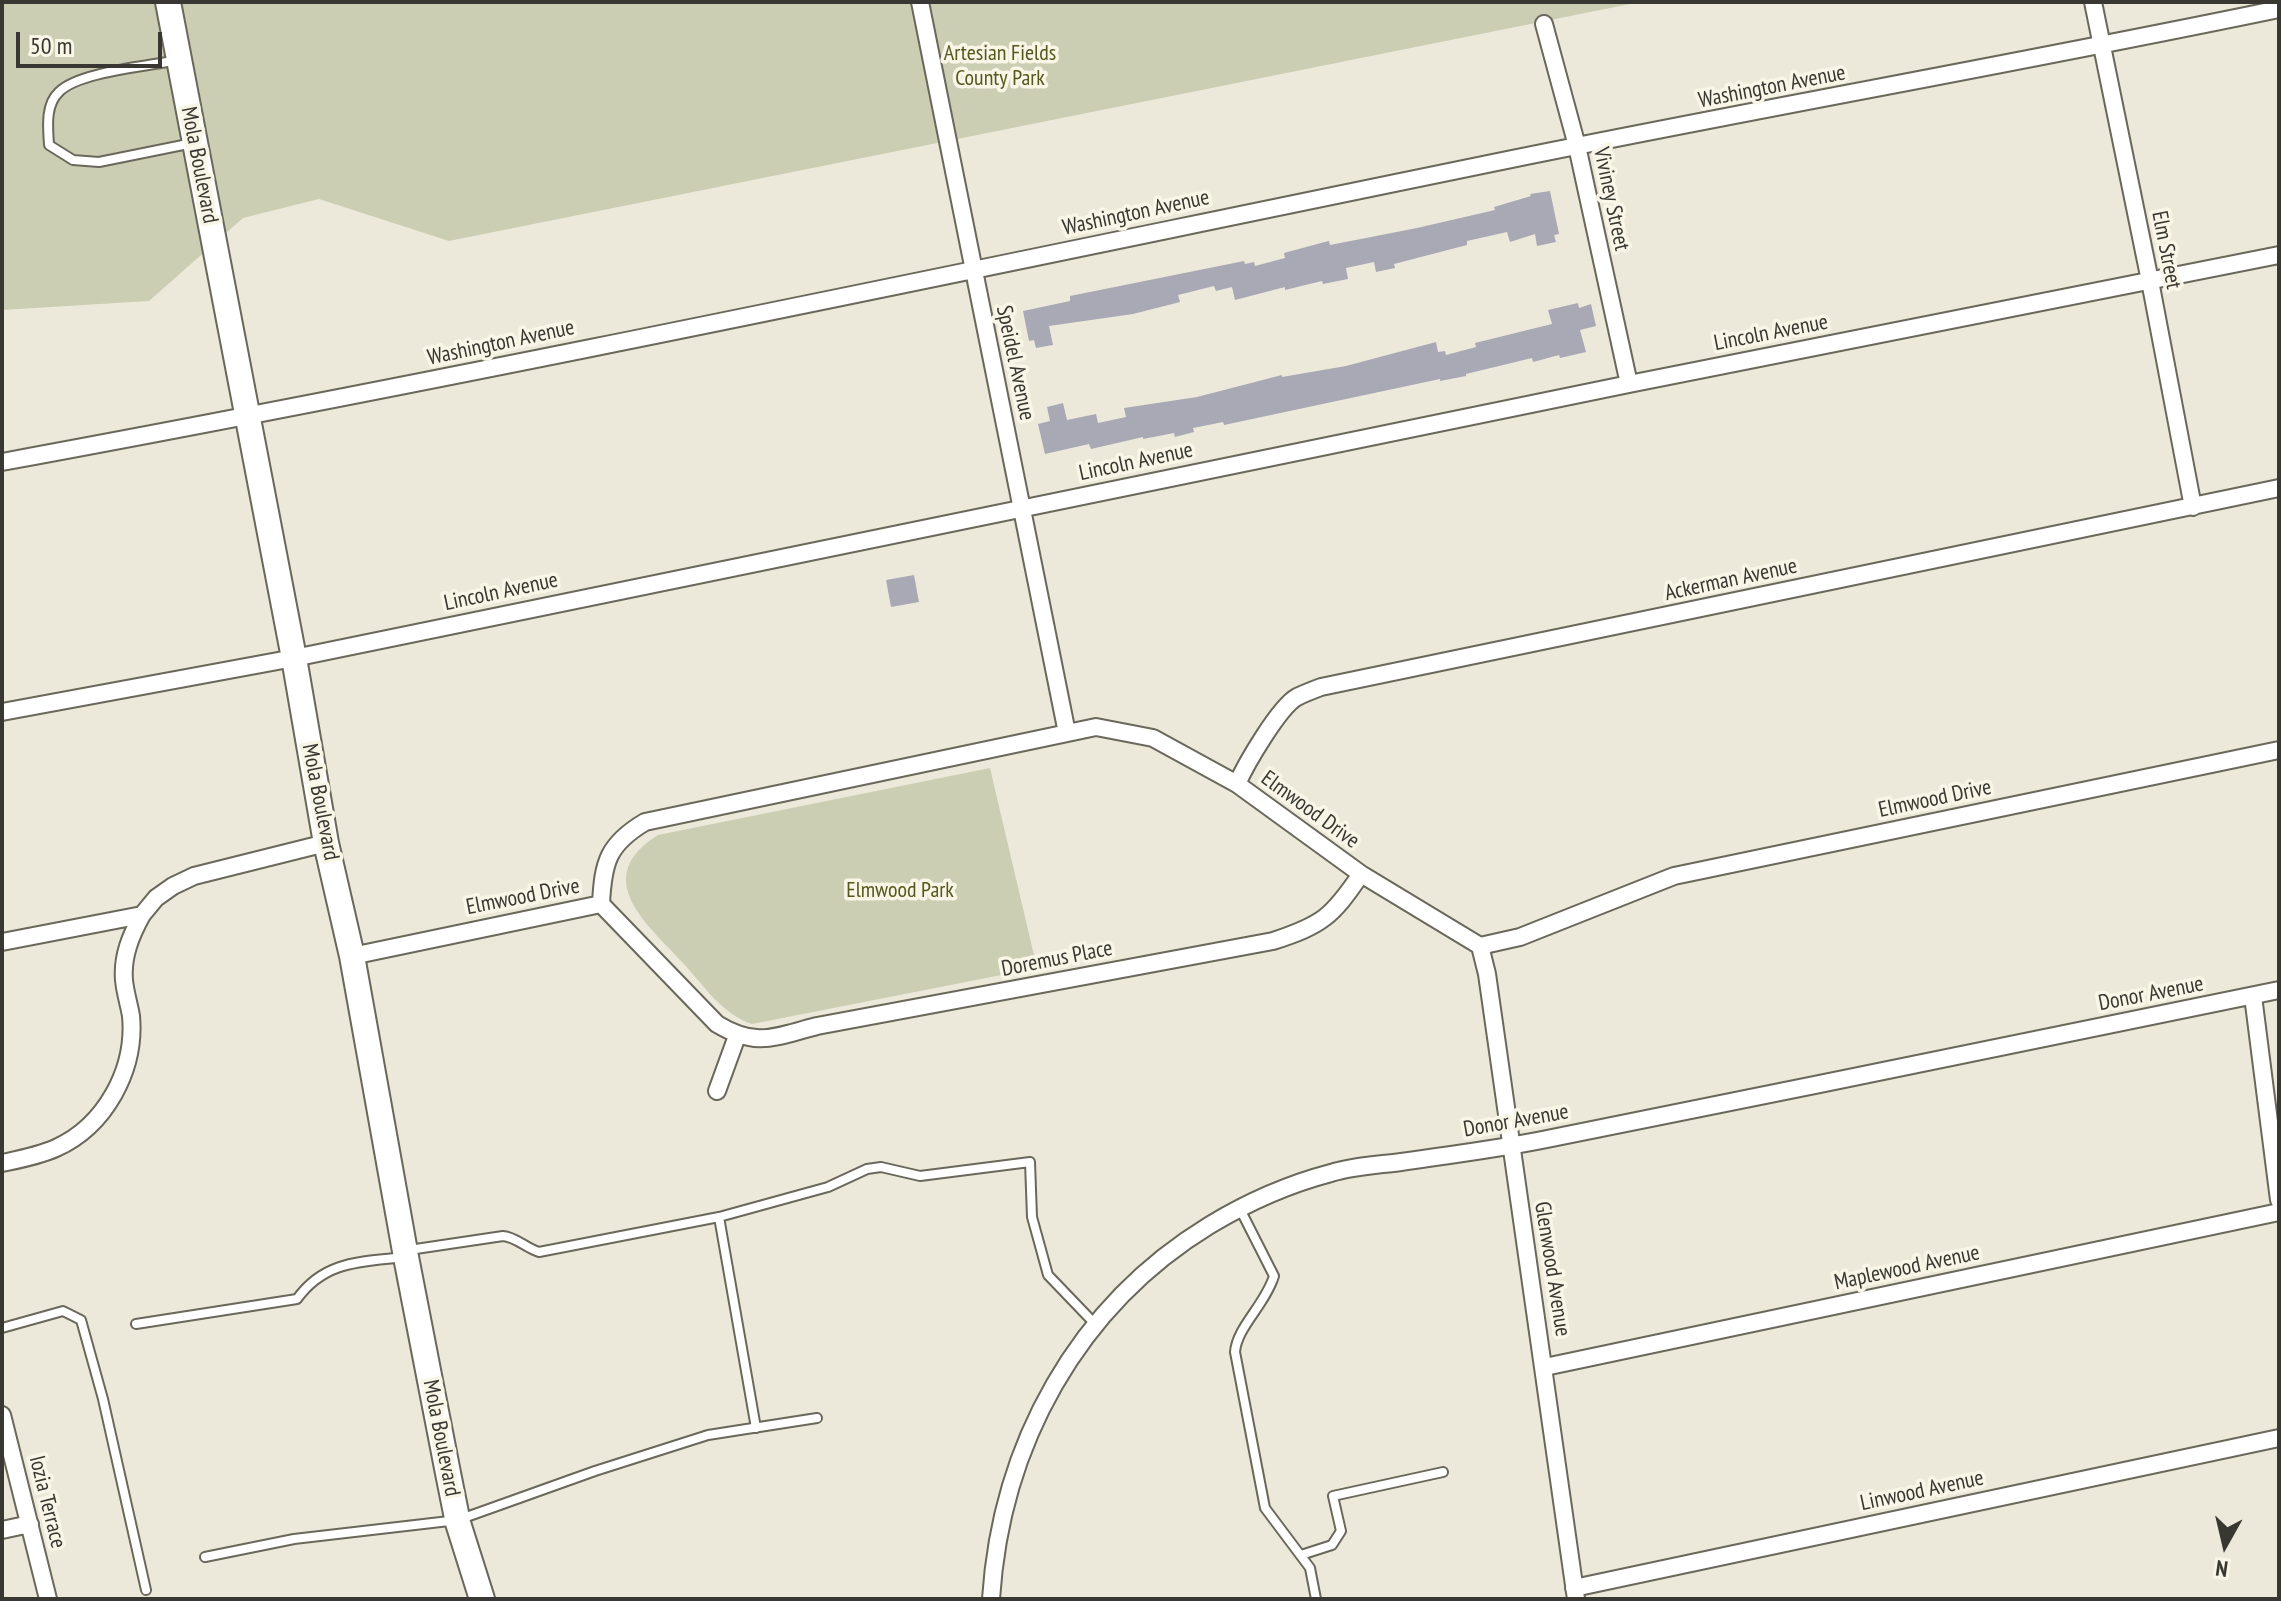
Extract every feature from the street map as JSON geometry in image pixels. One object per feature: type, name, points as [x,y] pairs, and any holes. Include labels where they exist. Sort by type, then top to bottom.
[{"type":"street","name":"Mola Boulevard","points":[[168,2],[294,658],[326,843],[352,956],[405,1254],[458,1520],[482,1599]]},
{"type":"street","name":"Speidel Avenue","points":[[920,2],[1067,733]]},
{"type":"street","name":"Elm Street","points":[[2093,2],[2193,507]]},
{"type":"street","name":"Washington Avenue","points":[[2,462],[248,417],[1577,146],[2102,46],[2279,9]]},
{"type":"street","name":"Viviney Street","points":[[1544,24],[1577,146],[1629,384]]},
{"type":"street","name":"Lincoln Avenue","points":[[2,712],[294,658],[1629,384],[2279,255]]},
{"type":"street","name":"Ackerman Avenue","points":[[1237,784],[1246,762],[1278,716],[1295,698],[1321,687],[2279,488]]},
{"type":"street","name":"Elmwood Drive","points":[[352,956],[601,904],[603,867],[625,834],[645,822],[1096,727],[1153,738],[1237,784],[1361,874],[1480,946],[1520,937],[1674,876],[2279,750]]},
{"type":"street","points":[[2,1163],[35,1156],[69,1141],[99,1116],[115,1093],[126,1067],[131,1042],[131,1017],[124,979],[125,958],[131,934],[156,898],[194,876],[326,843]]},
{"type":"street","name":"Doremus Place","points":[[737,1036],[758,1040],[817,1026],[1273,941],[1308,930],[1328,916],[1361,874]]},
{"type":"street","points":[[601,904],[717,1024],[737,1036],[717,1091]]},
{"type":"street","points":[[2,942],[142,915]]},
{"type":"street","name":"Glenwood Avenue","points":[[1480,946],[1487,974],[1545,1367],[1575,1593]]},
{"type":"street","name":"Donor Avenue","points":[[991,1599],[1001,1518],[1014,1471],[1028,1434],[1050,1391],[1096,1325],[1134,1283],[1170,1252],[1240,1209],[1289,1186],[1335,1171],[1510,1146],[2279,990]]},
{"type":"street","points":[[2253,996],[2279,1200]]},
{"type":"street","name":"Maplewood Avenue","points":[[1545,1367],[2279,1212]]},
{"type":"street","name":"Iozia Terrace","points":[[2,1415],[48,1599]]},
{"type":"street","name":"Linwood Avenue","points":[[1575,1593],[2279,1438]]},
{"type":"street","points":[[2,1530],[30,1524]]},
{"type":"lane","points":[[179,60],[83,78],[58,92],[47,117],[49,145],[73,160],[99,162],[195,142]]},
{"type":"lane","points":[[136,1324],[297,1299],[304,1289],[338,1265],[503,1236],[510,1236],[539,1252],[719,1217],[828,1187],[867,1169],[881,1167],[920,1176],[1030,1162],[1032,1217],[1048,1275],[1096,1325]]},
{"type":"lane","points":[[1240,1209],[1274,1276],[1269,1293],[1236,1339],[1235,1352],[1265,1508],[1310,1568],[1316,1599]]},
{"type":"lane","points":[[719,1217],[756,1428]]},
{"type":"lane","points":[[2,1328],[63,1311],[81,1320],[103,1399],[146,1590]]},
{"type":"lane","points":[[205,1557],[294,1539],[458,1520],[708,1435],[817,1418]]},
{"type":"lane","points":[[1301,1555],[1332,1545],[1341,1531],[1333,1496],[1443,1472]]},
{"type":"green space","name":"Artesian Fields County Park","points":[[2,2],[1640,2],[449,241],[319,199],[243,218],[149,301],[2,310]]},
{"type":"green space","name":"Elmwood Park","points":[[990,768],[1037,968],[752,1024],[714,998],[655,933],[632,901],[626,884],[628,868],[638,851],[658,835]]},
{"type":"building","points":[[1550,191],[1559,234],[1554,235],[1556,242],[1537,246],[1535,234],[1510,242],[1507,232],[1394,264],[1395,268],[1376,272],[1374,262],[1346,268],[1348,279],[1323,284],[1322,281],[1285,290],[1285,287],[1235,300],[1232,287],[1216,291],[1214,286],[1178,295],[1180,302],[1133,314],[1049,326],[1053,345],[1036,348],[1034,340],[1029,341],[1023,311],[1070,301],[1070,296],[1244,261],[1245,264],[1254,262],[1255,266],[1285,258],[1284,253],[1321,243],[1329,241],[1330,245],[1417,228],[1495,210],[1494,207],[1530,194]]},
{"type":"building","points":[[1578,303],[1579,308],[1591,304],[1596,326],[1580,330],[1586,352],[1533,362],[1532,358],[1466,376],[1224,425],[1223,422],[1193,428],[1194,432],[1175,437],[1174,433],[1143,437],[1091,449],[1089,444],[1045,454],[1038,424],[1050,421],[1047,407],[1063,403],[1067,420],[1096,414],[1098,423],[1126,417],[1124,408],[1197,397],[1282,375],[1346,366],[1436,342],[1438,352],[1445,351],[1446,355],[1476,347],[1475,343],[1552,324],[1548,310]]},
{"type":"building","points":[[914,575],[919,602],[891,607],[886,580]]}]
